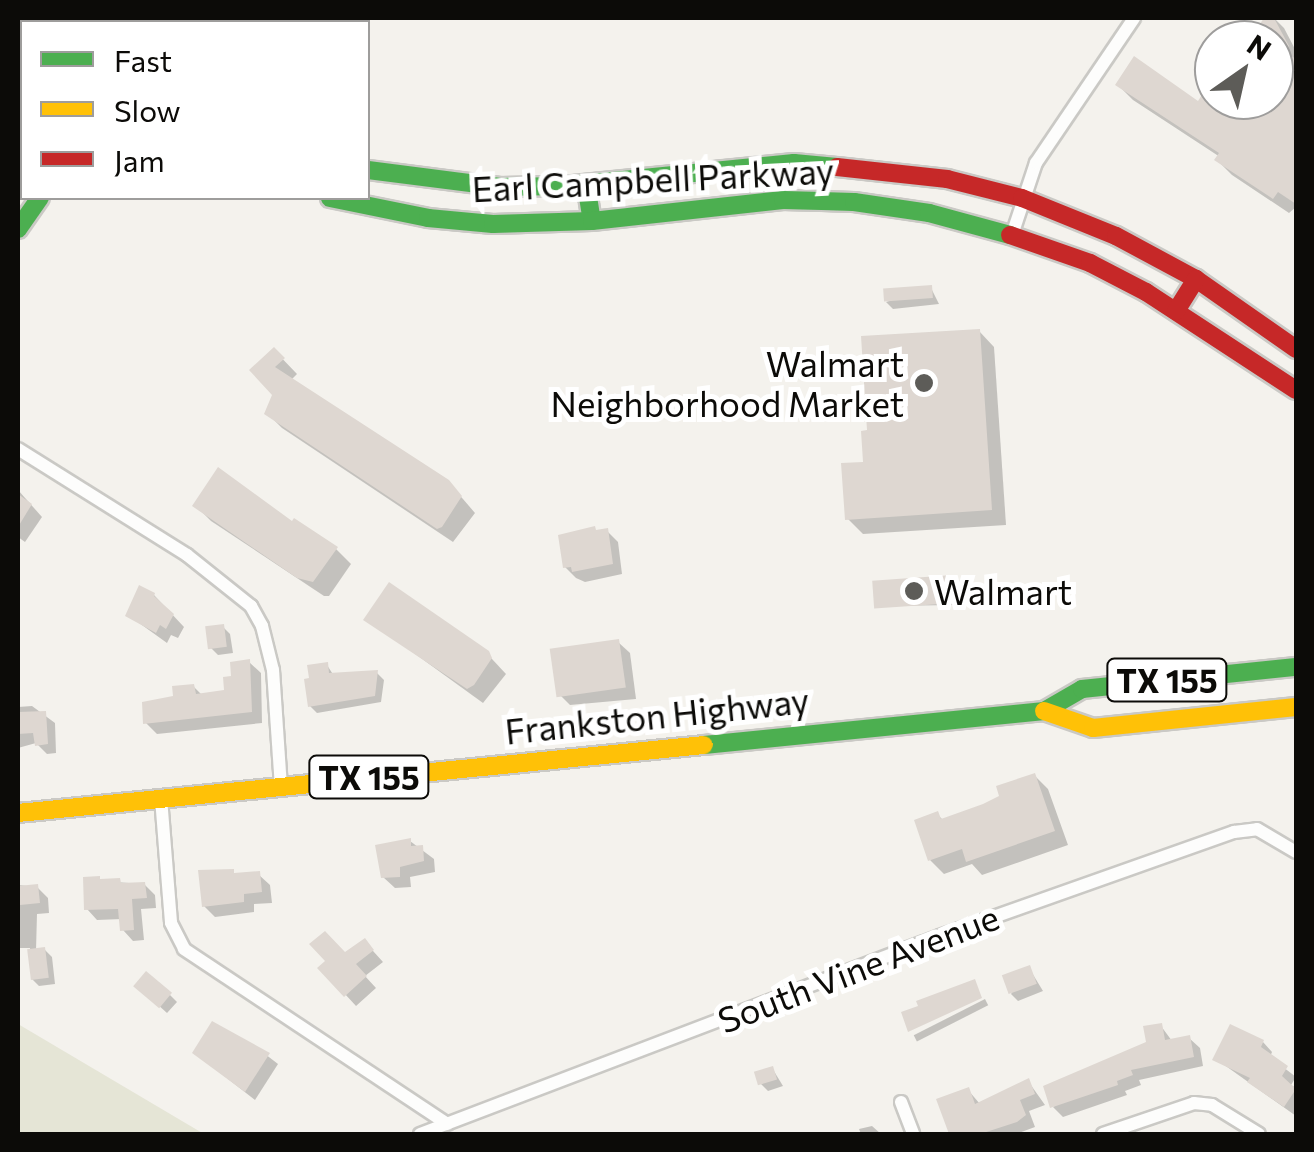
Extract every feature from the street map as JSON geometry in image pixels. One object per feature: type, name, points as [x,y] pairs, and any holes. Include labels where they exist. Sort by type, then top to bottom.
[{"type":"main road","name":"Earl Campbell Parkway","points":[[370,170],[473,186],[586,184],[794,163],[914,172],[1022,198],[1116,236],[1196,279],[1293,346]]},
{"type":"main road","points":[[586,184],[592,221]]},
{"type":"main road","points":[[18,229],[39,200]]},
{"type":"main road","name":"Earl Campbell Parkway","points":[[341,200],[468,223],[592,221],[731,202],[806,200],[904,208],[1012,235],[1090,263],[1176,311],[1296,390]]},
{"type":"main road","points":[[1176,311],[1196,279]]},
{"type":"main road","points":[[1269,372],[1293,346]]},
{"type":"main road","name":"Frankston Highway","points":[[18,812],[1044,711],[1082,689],[1296,666]]},
{"type":"main road","name":"TX 155","points":[[1044,711],[1092,728],[1296,707]]},
{"type":"street","points":[[1012,235],[1022,198],[1043,152],[1134,18]]},
{"type":"street","points":[[18,450],[187,555],[251,606],[262,626],[273,670],[282,786]]},
{"type":"street","points":[[161,798],[171,923],[184,949],[446,1124]]},
{"type":"street","name":"South Vine Avenue","points":[[420,1134],[940,936],[1234,832],[1256,829],[1296,852]]},
{"type":"street","points":[[901,1102],[914,1134]]},
{"type":"street","points":[[1103,1134],[1194,1103],[1212,1105],[1259,1134]]},
{"type":"shaded area","points":[[18,1024],[204,1134],[18,1134]]},
{"type":"building","points":[[1134,56],[1194,98],[1194,120],[1294,120],[1296,59],[1296,204],[1278,192],[1273,199],[1214,160],[1219,153],[1115,85]]},
{"type":"building","points":[[932,285],[933,298],[884,301],[883,288]]},
{"type":"building","name":"Walmart Neighborhood Market","points":[[980,329],[992,510],[845,520],[841,463],[863,462],[861,431],[867,430],[861,336]]},
{"type":"building","points":[[274,347],[285,358],[275,367],[449,480],[462,496],[442,527],[437,529],[264,414],[272,395],[249,370]]},
{"type":"building","points":[[218,467],[292,521],[294,518],[338,547],[313,582],[297,578],[192,506]]},
{"type":"building","points":[[18,494],[32,504],[18,527]]},
{"type":"building","points":[[595,526],[596,530],[608,528],[613,564],[572,572],[571,567],[563,568],[558,535]]},
{"type":"building","name":"Walmart","points":[[953,575],[955,603],[874,609],[872,581]]},
{"type":"building","points":[[389,582],[489,651],[492,658],[474,685],[467,689],[363,620]]},
{"type":"building","points":[[139,585],[155,593],[174,614],[166,629],[160,625],[156,633],[125,616]]},
{"type":"building","points":[[224,624],[227,647],[208,649],[205,626]]},
{"type":"building","points":[[619,639],[626,688],[557,697],[550,649]]},
{"type":"building","points":[[250,659],[252,712],[143,724],[142,702],[173,696],[172,686],[194,684],[196,694],[224,690],[223,677],[231,676],[230,662]]},
{"type":"building","points":[[328,662],[329,673],[378,670],[375,696],[308,707],[304,679],[309,678],[307,665]]},
{"type":"building","points":[[46,711],[48,744],[35,746],[33,733],[18,734],[18,712]]},
{"type":"building","points":[[1035,773],[1055,831],[966,862],[962,849],[928,861],[914,820],[938,811],[941,819],[983,804],[999,796],[996,786]]},
{"type":"building","points":[[411,838],[411,846],[423,845],[424,861],[400,867],[400,877],[381,878],[375,845]]},
{"type":"building","points":[[234,869],[234,873],[260,871],[262,892],[244,894],[244,902],[202,907],[198,870]]},
{"type":"building","points":[[83,877],[120,878],[121,883],[145,882],[147,898],[132,899],[134,930],[120,931],[118,909],[84,910]]},
{"type":"building","points":[[38,884],[40,903],[20,905],[18,886]]},
{"type":"building","points":[[325,931],[345,952],[365,938],[374,950],[356,964],[367,976],[344,997],[317,968],[325,961],[309,944]]},
{"type":"building","points":[[45,947],[49,978],[31,980],[27,949]]},
{"type":"building","points":[[1030,965],[1037,984],[1009,994],[1002,975]]},
{"type":"building","points":[[146,971],[172,993],[159,1008],[133,986]]},
{"type":"building","points":[[975,979],[982,998],[908,1032],[901,1012],[918,1006],[916,1001]]},
{"type":"building","points":[[212,1021],[270,1053],[245,1092],[192,1053]]},
{"type":"building","points":[[1162,1023],[1165,1040],[1190,1035],[1194,1057],[1131,1070],[1133,1075],[1117,1081],[1118,1085],[1050,1108],[1043,1086],[1146,1042],[1143,1026]]},
{"type":"building","points":[[1230,1024],[1264,1040],[1261,1047],[1288,1066],[1282,1076],[1296,1089],[1284,1107],[1247,1082],[1250,1078],[1212,1060]]},
{"type":"building","points":[[773,1066],[777,1079],[758,1085],[754,1072]]},
{"type":"building","points":[[1029,1078],[1035,1094],[1020,1100],[1026,1115],[1017,1122],[980,1134],[949,1134],[936,1099],[969,1087],[975,1104]]},
{"type":"traffic: fast","points":[[370,170],[500,187],[563,186],[794,163],[837,167]]},
{"type":"traffic: fast","points":[[586,184],[592,221]]},
{"type":"traffic: fast","points":[[18,229],[39,200]]},
{"type":"traffic: fast","points":[[340,200],[428,218],[493,224],[592,221],[783,200],[854,202],[929,213],[1010,235]]},
{"type":"traffic: fast","points":[[704,745],[1044,711],[1082,689],[1296,667]]},
{"type":"traffic: slow","points":[[1044,711],[1093,728],[1296,707]]},
{"type":"traffic: slow","points":[[18,813],[704,745]]},
{"type":"traffic: jam","points":[[837,167],[947,179],[1022,198],[1116,236],[1196,279],[1296,349]]},
{"type":"traffic: jam","points":[[1010,235],[1090,263],[1146,292],[1296,390]]},
{"type":"traffic: jam","points":[[1176,311],[1196,279]]},
{"type":"place","name":"Walmart Neighborhood Market","points":[[924,383]]},
{"type":"place","name":"Walmart","points":[[914,591]]}]
